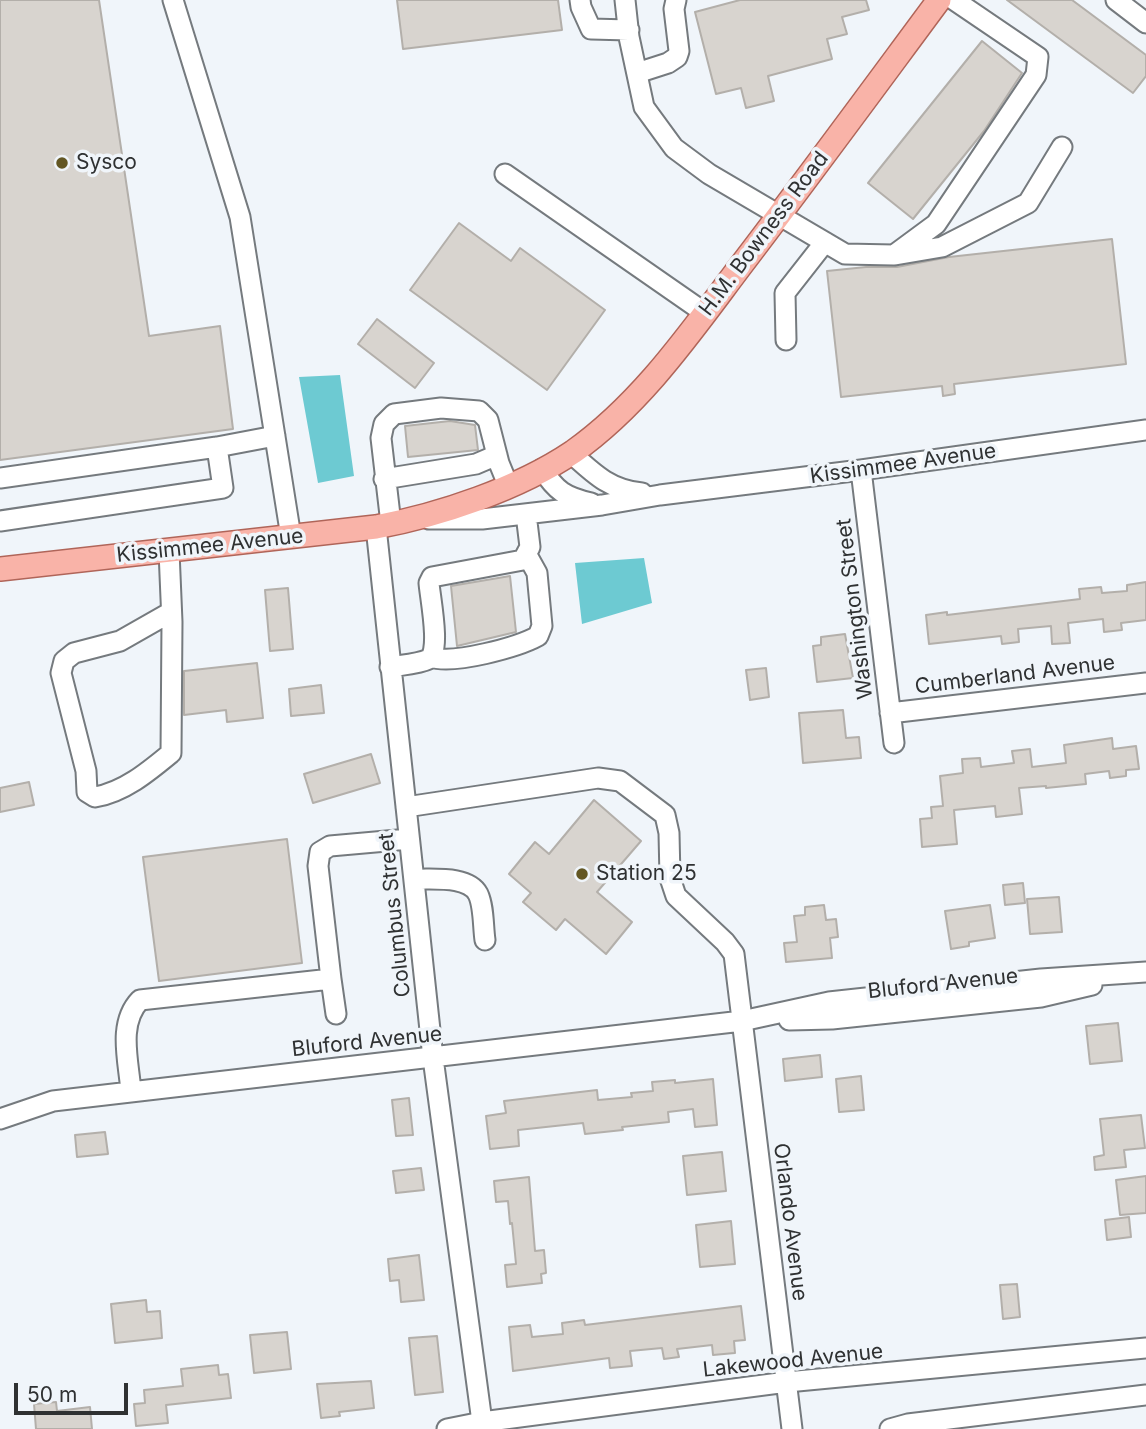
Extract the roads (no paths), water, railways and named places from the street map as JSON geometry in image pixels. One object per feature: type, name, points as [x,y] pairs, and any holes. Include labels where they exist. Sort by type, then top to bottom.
[{"type":"main road","name":"H.M. Bowness Road","points":[[571,453],[622,411],[678,349],[939,0]]},
{"type":"main road","name":"Kissimmee Avenue","points":[[0,569],[291,537],[419,519],[484,496],[571,453]]},
{"type":"street","points":[[173,0],[240,218],[291,537]]},
{"type":"street","points":[[580,0],[591,29],[629,30]]},
{"type":"street","points":[[625,0],[644,107],[674,148],[709,174],[845,254],[894,255],[942,247],[1028,203],[1062,147]]},
{"type":"street","points":[[637,73],[668,63],[677,57],[679,51],[674,9],[676,0]]},
{"type":"street","points":[[894,255],[936,224],[1036,75],[1038,57],[954,0]]},
{"type":"street","points":[[1116,0],[1146,23]]},
{"type":"street","points":[[505,174],[705,313]]},
{"type":"street","points":[[786,340],[785,293],[825,242]]},
{"type":"street","name":"Columbus Street","points":[[482,1422],[433,1058],[390,667],[383,526],[382,430],[388,418],[394,414],[441,408],[479,411],[488,420],[497,455]]},
{"type":"street","name":"Kissimmee Avenue","points":[[419,519],[482,519],[602,505],[1146,430]]},
{"type":"street","points":[[0,478],[217,447],[275,436]]},
{"type":"street","points":[[0,521],[223,488],[217,447]]},
{"type":"street","name":"Kissimmee Avenue","points":[[571,453],[597,477],[623,492],[660,495]]},
{"type":"street","points":[[384,480],[476,464],[497,455],[509,485]]},
{"type":"street","points":[[542,469],[554,487],[572,499],[602,505]]},
{"type":"street","name":"Washington Street","points":[[861,470],[894,743]]},
{"type":"street","points":[[431,657],[435,636],[429,583],[432,577],[517,563],[527,555],[530,547],[526,514]]},
{"type":"street","points":[[169,551],[171,612],[171,754],[125,786],[94,797],[88,792],[86,771],[61,673],[64,661],[74,653],[120,641],[171,612]]},
{"type":"street","points":[[390,667],[431,657],[442,659],[499,651],[538,636],[542,626],[537,573],[527,555]]},
{"type":"street","name":"Cumberland Avenue","points":[[890,713],[1146,683]]},
{"type":"street","name":"Orlando Avenue","points":[[406,807],[598,778],[620,781],[665,815],[669,833],[670,878],[676,896],[725,942],[734,954],[792,1429]]},
{"type":"street","points":[[336,1014],[318,866],[320,852],[330,846],[409,839]]},
{"type":"street","points":[[414,879],[457,881],[471,887],[478,895],[485,940]]},
{"type":"street","name":"Bluford Avenue","points":[[5,1115],[53,1101],[742,1021],[829,1002],[1041,979],[1146,973]]},
{"type":"street","points":[[131,1092],[126,1022],[131,1009],[140,1000],[331,979]]},
{"type":"street","name":"Lakewood Avenue","points":[[447,1429],[482,1422],[787,1382],[1146,1348]]},
{"type":"street","points":[[890,1429],[908,1424],[1146,1395]]},
{"type":"water","points":[[340,375],[354,476],[318,483],[299,377]]},
{"type":"water","points":[[644,558],[652,603],[582,624],[575,563]]},
{"type":"place","name":"Sysco","points":[[62,163]]},
{"type":"place","name":"Station 25","points":[[582,874]]}]
